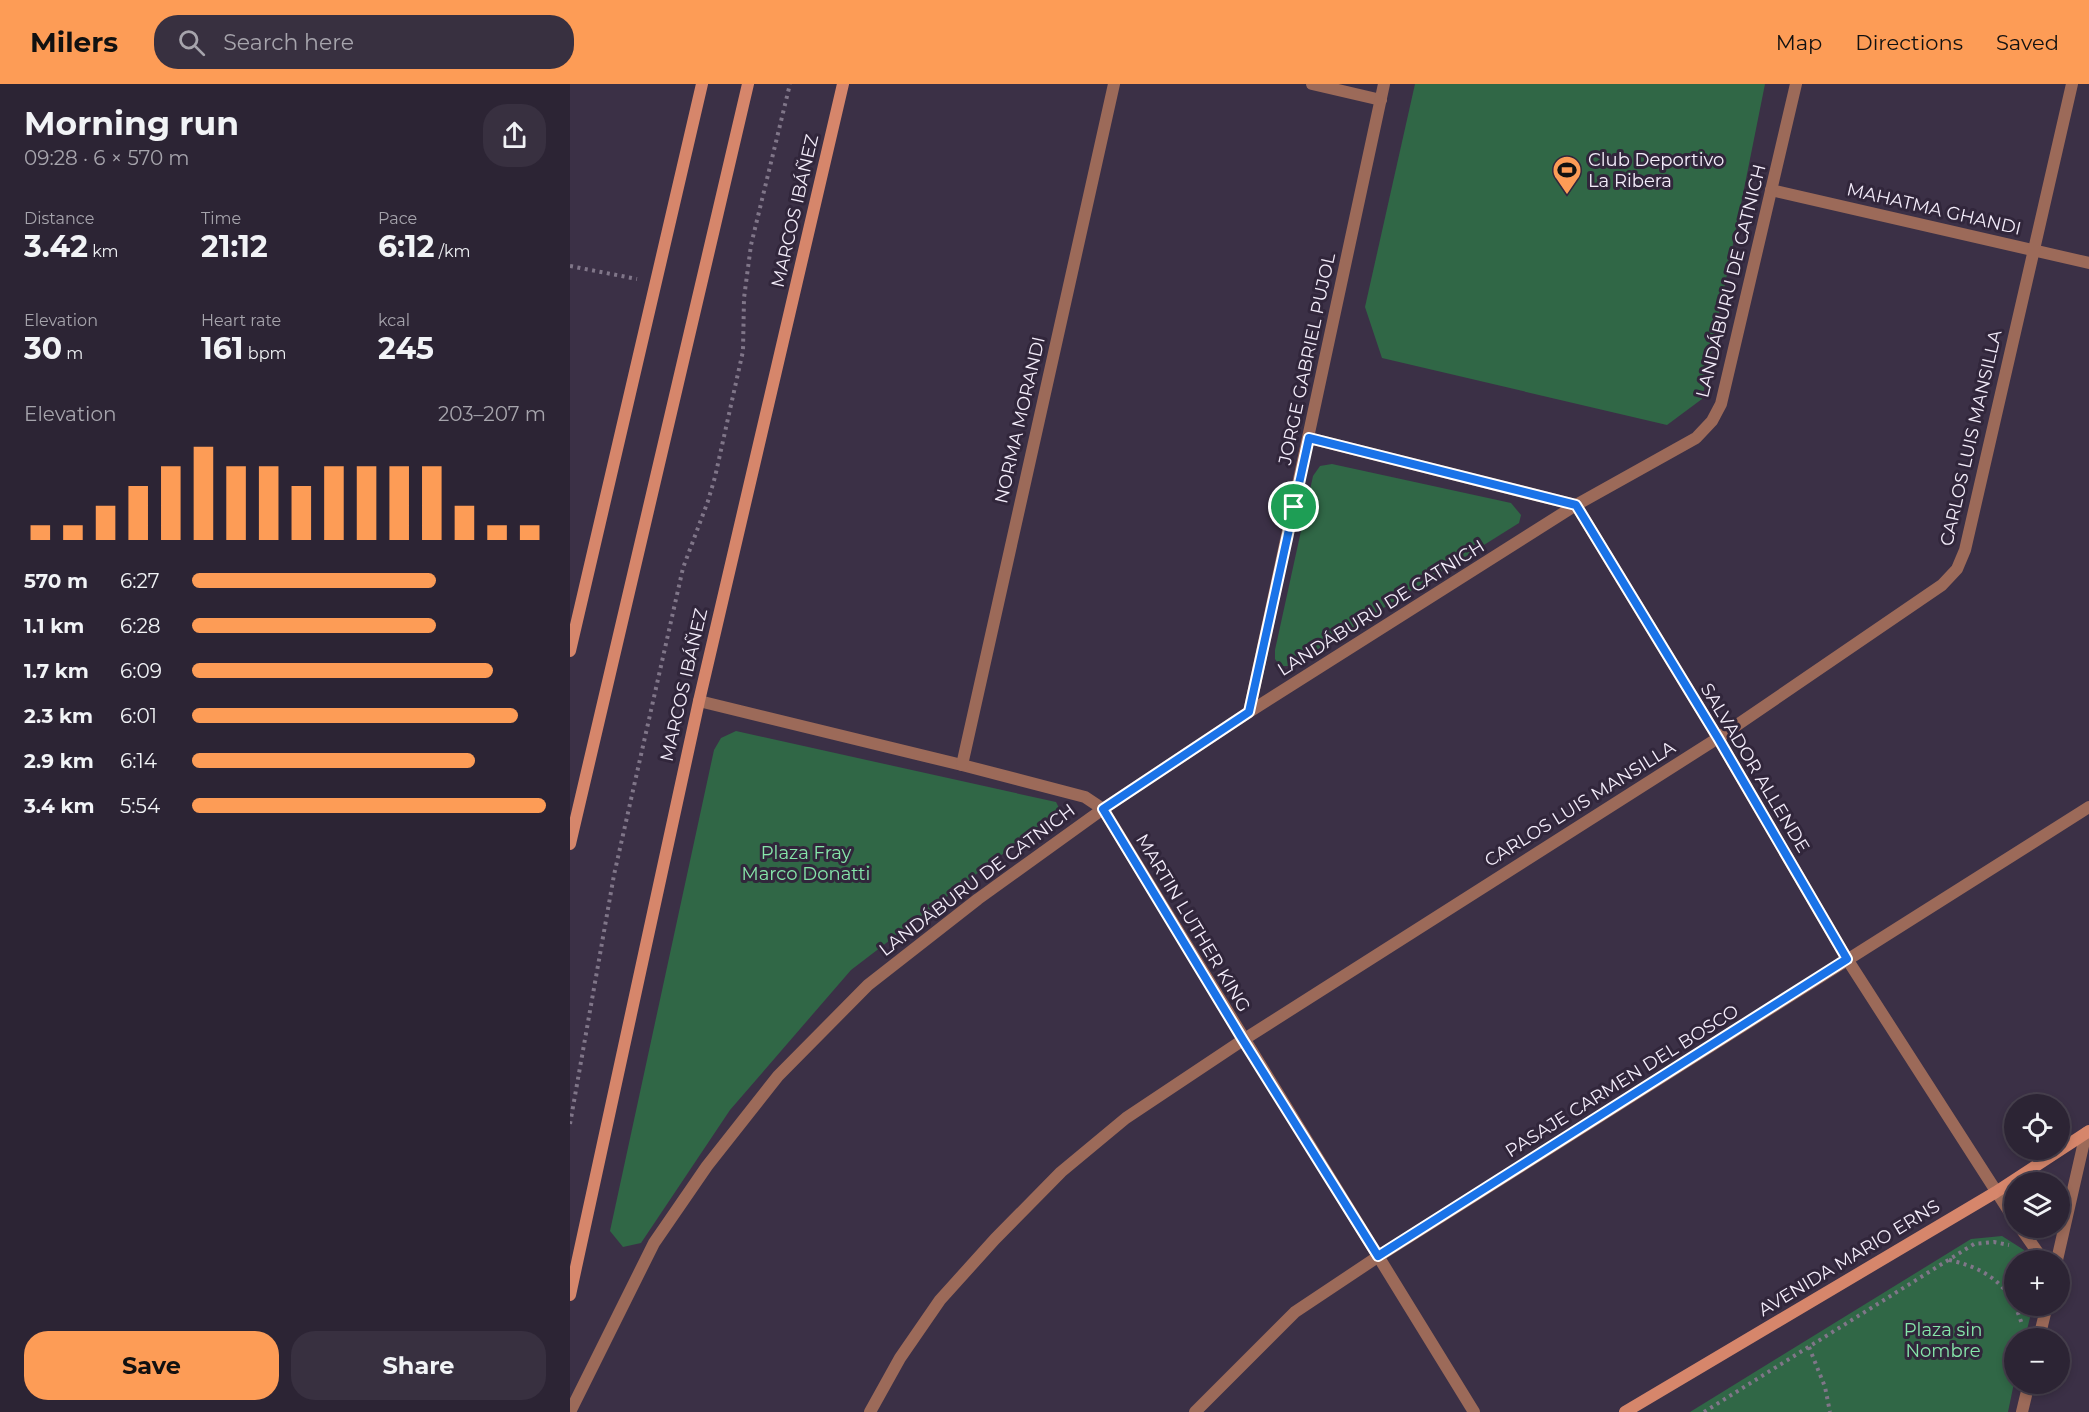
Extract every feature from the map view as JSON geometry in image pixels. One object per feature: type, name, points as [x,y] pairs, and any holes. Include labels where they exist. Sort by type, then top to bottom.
[{"type":"street","points":[[570,651],[702,84]]},
{"type":"street","points":[[570,844],[748,84]]},
{"type":"street","name":"MARCOS IBÁÑEZ","points":[[570,1295],[699,700],[843,84]]},
{"type":"street","name":"NORMA MORANDI","points":[[962,765],[1114,84]]},
{"type":"street","points":[[1312,84],[1381,100]]},
{"type":"street","name":"JORGE GABRIEL PUJOL","points":[[1249,712],[1384,84]]},
{"type":"street","name":"LANDÁBURU DE CATNICH","points":[[570,1412],[654,1243],[707,1166],[778,1076],[868,985],[978,899],[1103,809],[1249,712],[1576,505],[1696,438],[1712,421],[1721,404],[1796,84]]},
{"type":"street","name":"CARLOS LUIS MANSILLA","points":[[870,1412],[900,1358],[939,1300],[1061,1172],[1126,1118],[1243,1040],[1718,738],[1942,585],[1957,570],[1965,550],[2072,84]]},
{"type":"street","name":"MAHATMA GHANDI","points":[[1771,190],[2089,263]]},
{"type":"street","points":[[1309,438],[1576,505]]},
{"type":"street","name":"SALVADOR ALLENDE","points":[[1576,505],[1718,738],[1847,959],[2004,1204]]},
{"type":"street","points":[[699,700],[1085,797],[1103,809]]},
{"type":"street","name":"PASAJE CARMEN DEL BOSCO","points":[[1195,1412],[1294,1312],[1378,1256],[2089,807]]},
{"type":"street","name":"MARTIN LUTHER KING","points":[[1103,809],[1243,1040],[1474,1412]]},
{"type":"street","points":[[2059,1250],[2087,1132]]},
{"type":"street","name":"AVENIDA MARIO ERNS","points":[[1625,1412],[1996,1192],[2087,1132]]},
{"type":"street","points":[[2022,1412],[2026,1394]]},
{"type":"path","points":[[570,1124],[614,876],[682,568],[715,477],[743,351],[744,298],[748,261],[790,84]]},
{"type":"path","points":[[570,266],[656,283]]},
{"type":"path","points":[[1704,1412],[1974,1244],[1994,1242]]},
{"type":"path","points":[[1948,1260],[1971,1265],[1992,1277],[2004,1288]]},
{"type":"path","points":[[2020,1316],[2023,1325]]},
{"type":"path","points":[[1809,1347],[1825,1388],[1830,1412]]},
{"type":"green space","name":"Club Deportivo La Ribera","points":[[1415,84],[1765,84],[1702,399],[1667,425],[1382,358],[1365,307]]},
{"type":"green space","points":[[1332,464],[1511,503],[1521,515],[1519,523],[1291,666],[1280,666],[1275,659],[1275,650],[1313,476],[1320,466]]},
{"type":"green space","name":"Plaza Fray Marco Donatti","points":[[736,731],[1056,802],[1060,810],[851,970],[730,1110],[641,1243],[623,1247],[610,1231],[714,750],[721,738]]},
{"type":"green space","name":"Plaza sin Nombre","points":[[2002,1236],[2024,1250],[2004,1250],[2004,1316],[2030,1316],[2027,1328],[2004,1328],[2004,1394],[2012,1394],[2008,1412],[1690,1412],[1971,1239]]},
{"type":"place","name":"Club Deportivo La Ribera","points":[[1567,196]]},
{"type":"route","points":[[1309,438],[1576,505],[1718,738],[1847,959],[1378,1256],[1243,1040],[1103,809],[1249,712],[1294,507],[1309,438]]}]
